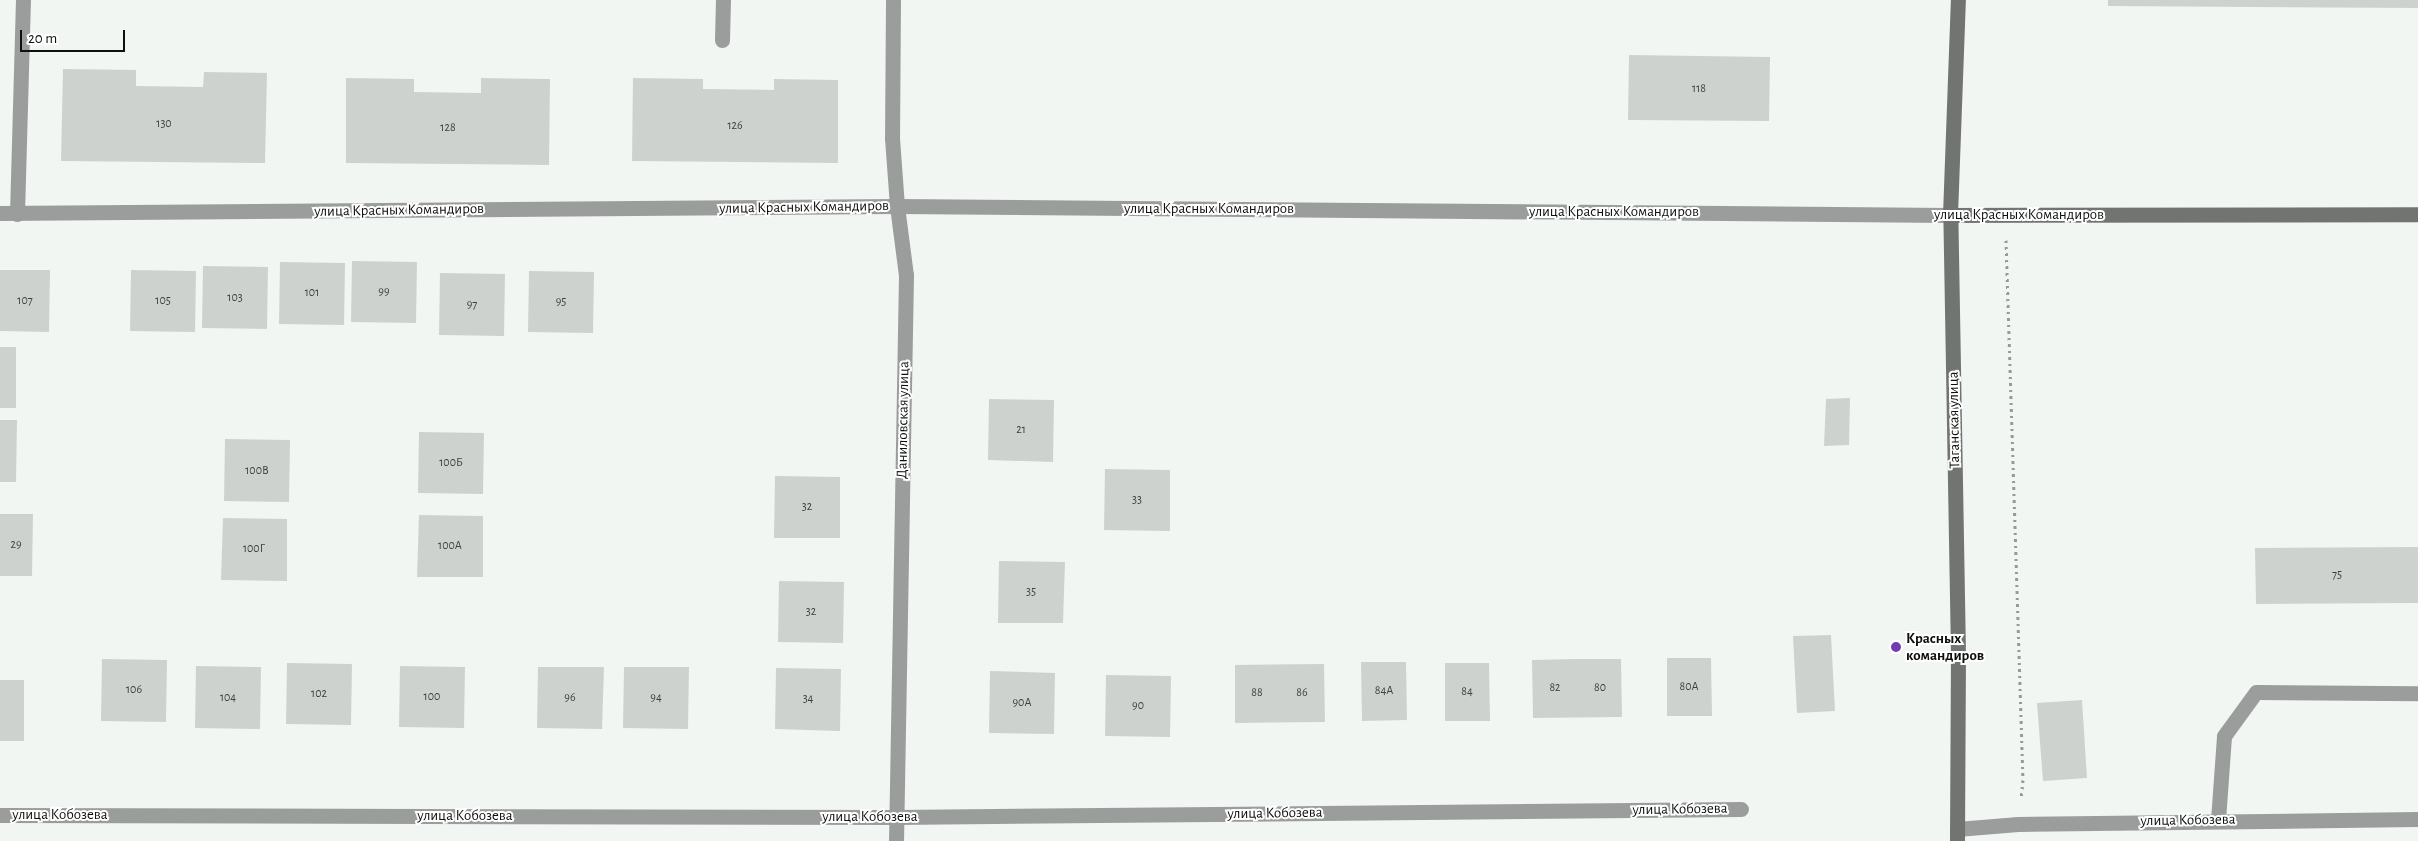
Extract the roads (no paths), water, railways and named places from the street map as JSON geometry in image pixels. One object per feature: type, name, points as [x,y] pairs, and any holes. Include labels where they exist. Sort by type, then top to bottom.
[{"type":"main road","name":"Таганская улица","points":[[1957,835],[1958,654],[1950,215],[1958,0]]},
{"type":"main road","name":"улица Красных Командиров","points":[[1950,215],[2418,214]]},
{"type":"street","points":[[17,214],[23,0]]},
{"type":"street","points":[[722,0],[722,40]]},
{"type":"street","name":"Даниловская улица","points":[[893,0],[892,138],[897,206],[906,275],[896,841]]},
{"type":"street","name":"улица Красных Командиров","points":[[0,213],[897,206],[1950,215]]},
{"type":"street","points":[[2218,820],[2224,736],[2256,692],[2418,693]]},
{"type":"street","name":"улица Кобозева","points":[[0,815],[895,817],[1741,808]]},
{"type":"street","name":"улица Кобозева","points":[[1957,835],[2018,824],[2418,819]]},
{"type":"place","name":"Красных командиров","points":[[1896,647]]}]
